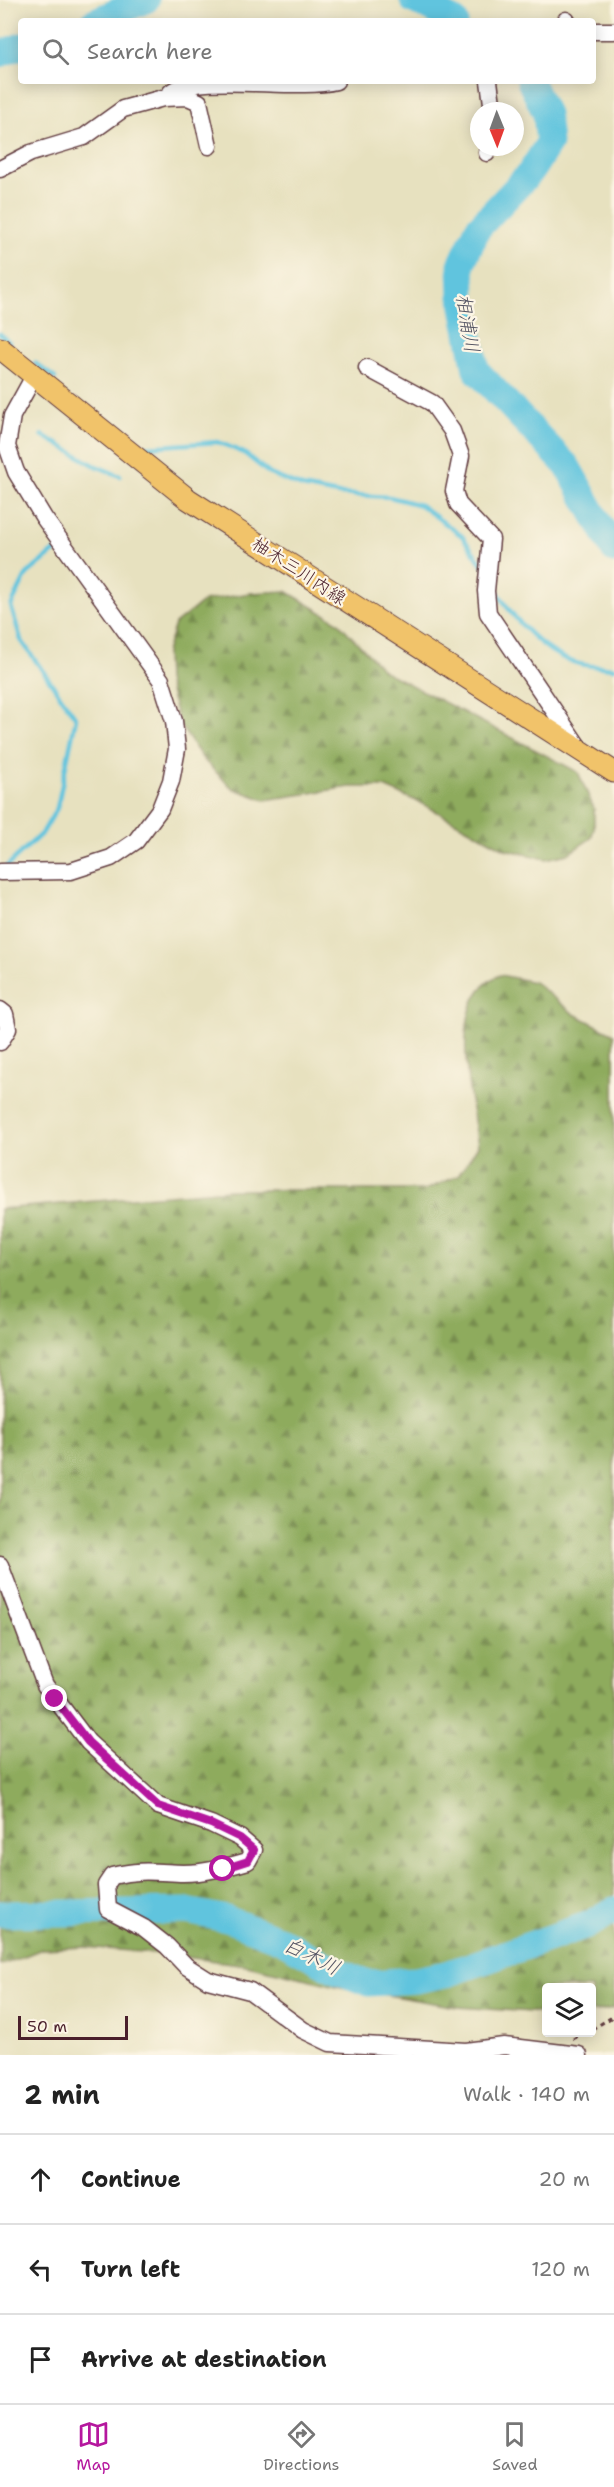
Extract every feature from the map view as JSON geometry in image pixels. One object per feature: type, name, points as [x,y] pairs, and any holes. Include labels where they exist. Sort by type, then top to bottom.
[{"type":"main road","name":"柚木三川内線","points":[[0,348],[188,500],[614,772]]},
{"type":"street","points":[[596,32],[614,32]]},
{"type":"street","points":[[164,98],[177,88],[202,84]]},
{"type":"street","points":[[489,84],[492,102]]},
{"type":"street","points":[[0,170],[31,153],[84,137],[123,109],[164,98],[188,97],[200,102],[209,146]]},
{"type":"street","points":[[367,368],[432,403],[452,431],[461,456],[454,491],[459,504],[490,539],[486,591],[488,613],[582,752]]},
{"type":"street","points":[[0,872],[71,871],[111,858],[136,841],[160,810],[171,781],[177,750],[174,721],[161,680],[44,518],[16,472],[8,446],[12,416],[34,376]]},
{"type":"street","points":[[0,1010],[5,1014],[8,1029],[0,1042]]},
{"type":"street","points":[[0,1565],[45,1685],[88,1742],[158,1806],[211,1824],[240,1838],[254,1850],[248,1861],[223,1869],[185,1873],[138,1869],[112,1876],[106,1885],[108,1909],[144,1928],[167,1946],[186,1966],[208,1980],[250,1991],[303,2030],[330,2043],[466,2051],[504,2046],[579,2055]]},
{"type":"path","points":[[596,2026],[614,2016]]},
{"type":"green space","points":[[286,591],[338,622],[384,671],[578,772],[594,809],[594,829],[591,838],[568,854],[546,859],[505,849],[421,803],[384,787],[350,787],[265,800],[232,788],[203,759],[179,724],[167,680],[166,652],[175,624],[204,601],[250,593]]},
{"type":"green space","points":[[500,975],[534,982],[574,1014],[614,1034],[614,2008],[596,2011],[596,1983],[542,1983],[542,2013],[457,2007],[341,1987],[247,1965],[85,1947],[42,1949],[0,1966],[0,1209],[229,1190],[425,1190],[458,1176],[478,1146],[466,1051],[467,1026],[472,1004],[483,987]]},
{"type":"waterway","name":"相浦川","points":[[102,18],[146,0]]},
{"type":"waterway","name":"相浦川","points":[[413,0],[449,18]]},
{"type":"waterway","name":"相浦川","points":[[0,54],[18,47]]},
{"type":"waterway","name":"相浦川","points":[[531,84],[546,114],[549,143],[530,173],[478,228],[461,265],[462,296],[476,370],[567,466],[614,550]]},
{"type":"waterway","points":[[0,334],[9,342]]},
{"type":"waterway","points":[[35,363],[55,378]]},
{"type":"waterway","points":[[42,435],[94,465],[120,476]]},
{"type":"waterway","points":[[145,447],[218,442],[244,453],[270,474],[302,487],[338,494],[390,497],[420,505],[462,536],[484,567]]},
{"type":"waterway","points":[[6,867],[43,832],[57,808],[76,718],[21,640],[11,606],[27,574],[55,551]]},
{"type":"waterway","points":[[492,582],[516,618],[548,649],[578,664],[614,668]]},
{"type":"waterway","name":"白木川","points":[[0,1914],[186,1911],[227,1919],[281,1940],[335,1970],[368,1983],[416,1980],[447,1974],[590,1924],[614,1910]]},
{"type":"route","points":[[55,1699],[88,1742],[141,1788],[158,1806],[211,1824],[240,1838],[254,1850],[248,1861],[223,1869]]}]
